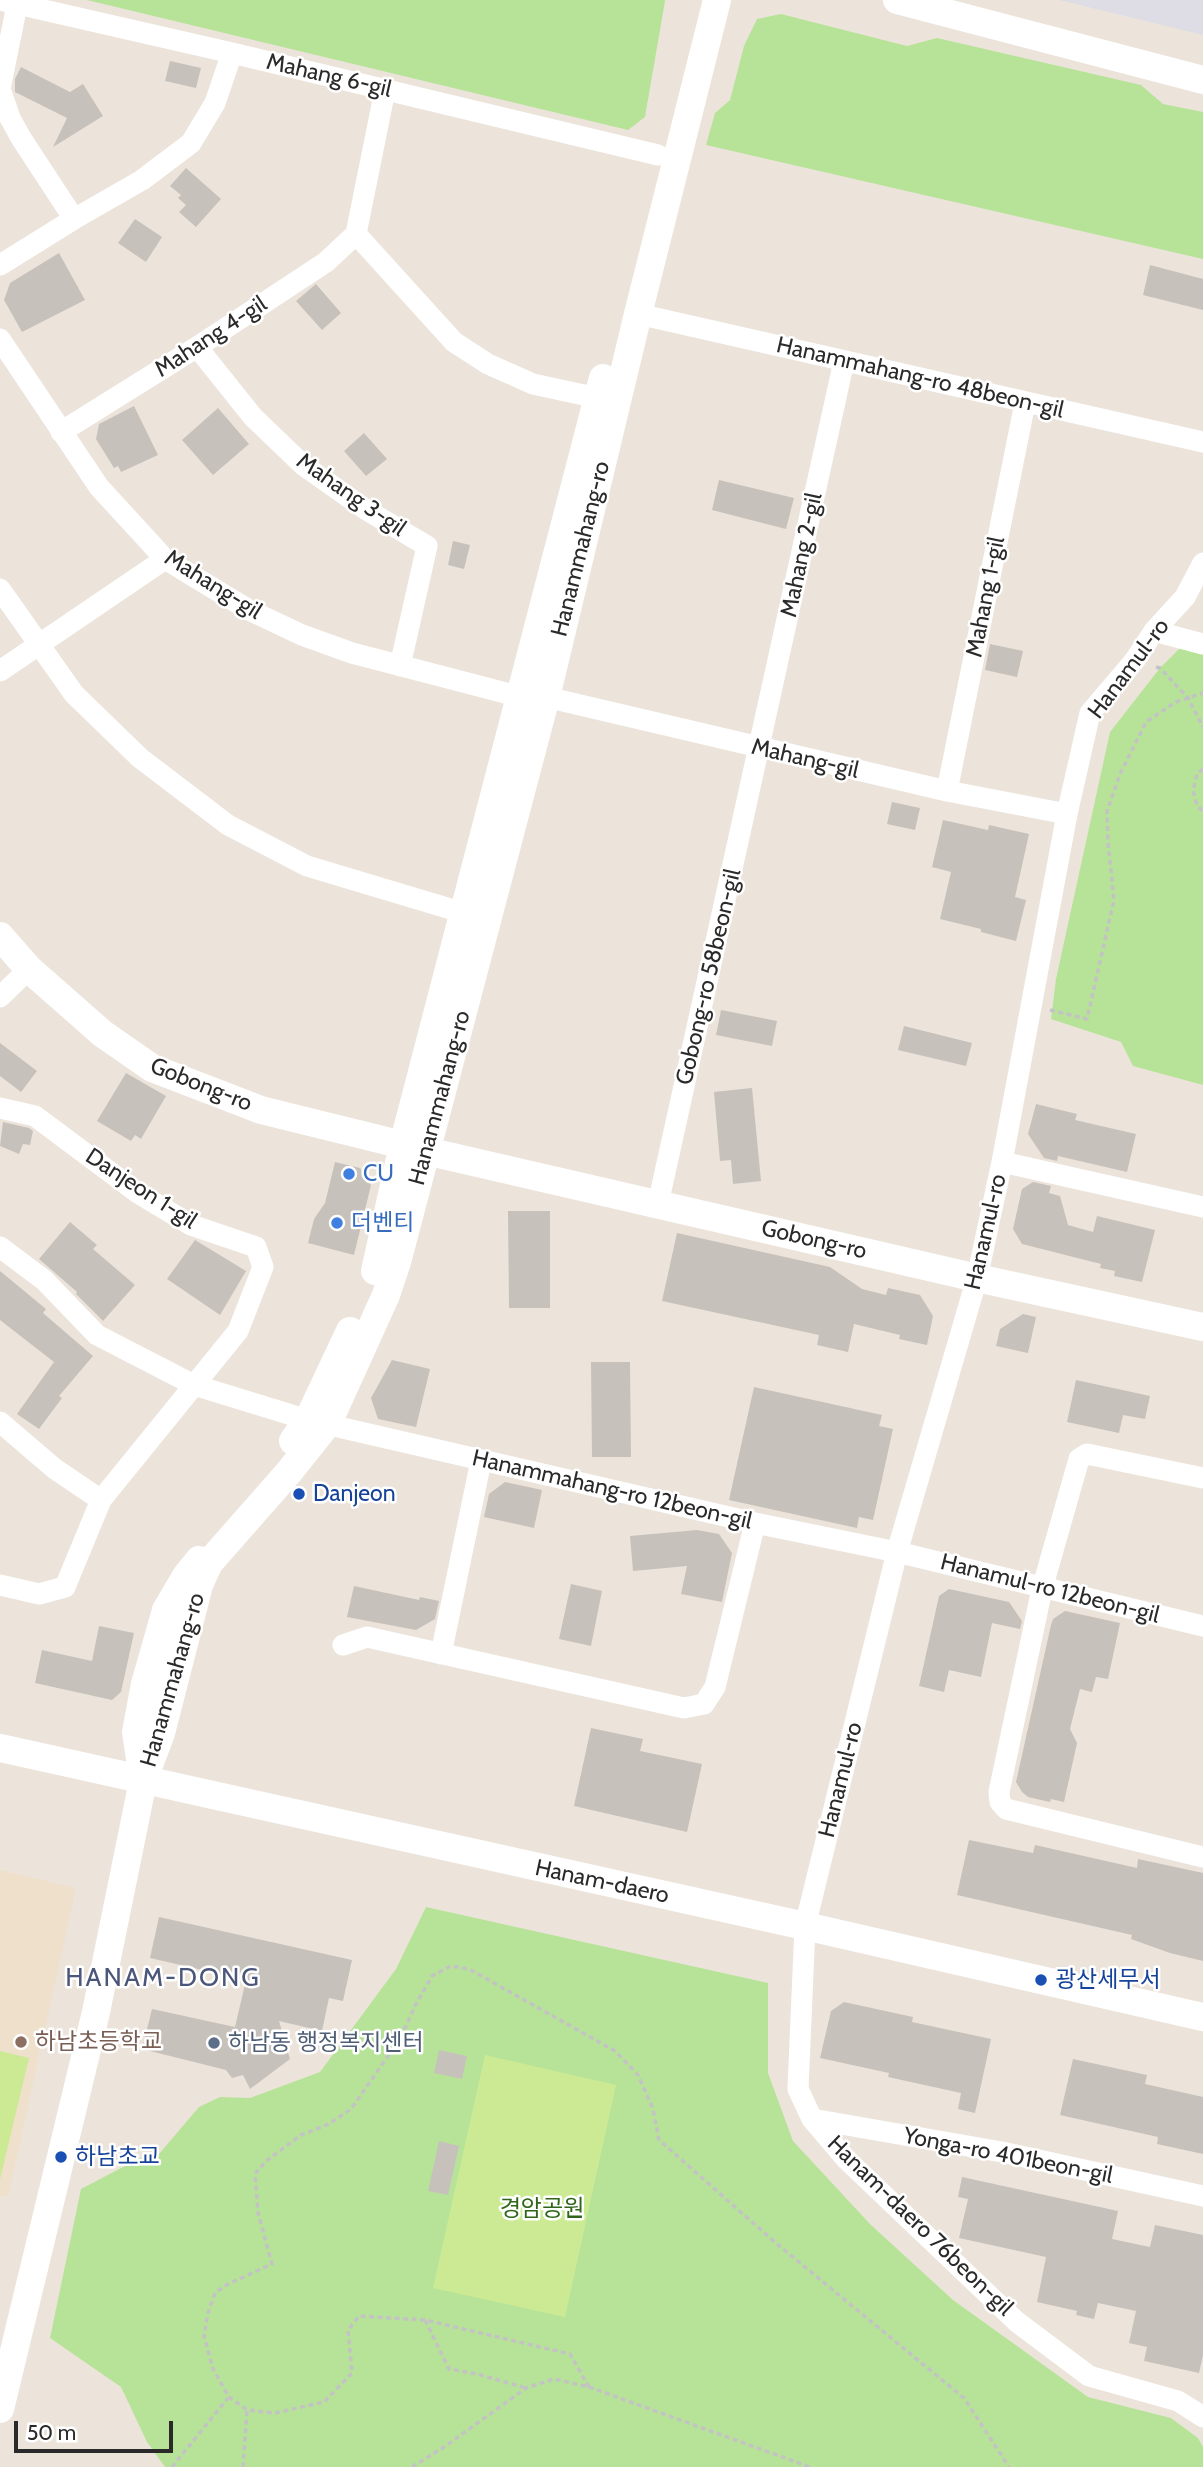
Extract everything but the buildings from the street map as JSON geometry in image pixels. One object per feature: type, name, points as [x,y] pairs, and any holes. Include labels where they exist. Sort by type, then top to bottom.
[{"type":"street","name":"Hanammahang-ro","points":[[0,2409],[96,2012],[143,1781],[161,1733],[193,1606],[209,1563],[289,1472],[318,1422],[386,1295],[410,1215],[414,1148],[464,913],[533,697],[598,398],[697,0]]},
{"type":"street","name":"Hanammahang-ro","points":[[414,1148],[638,314],[717,0]]},
{"type":"street","points":[[897,0],[1203,80]]},
{"type":"street","name":"Mahang 6-gil","points":[[9,3],[232,53],[658,155]]},
{"type":"street","points":[[9,3],[1,89],[10,118],[21,138],[74,219]]},
{"type":"street","points":[[0,265],[142,180],[191,143],[215,103],[232,53]]},
{"type":"street","points":[[385,90],[356,234],[454,342],[488,364],[533,384],[598,398]]},
{"type":"street","name":"Mahang 4-gil","points":[[61,432],[326,262],[356,234]]},
{"type":"street","name":"Hanammahang-ro 48beon-gil","points":[[638,314],[1203,442]]},
{"type":"street","name":"Mahang-gil","points":[[0,338],[99,487],[165,559],[249,610],[302,635],[400,666],[947,791],[1067,814]]},
{"type":"street","name":"Mahang 3-gil","points":[[197,347],[253,417],[303,465],[365,509],[427,546],[400,666]]},
{"type":"street","name":"Mahang 2-gil","points":[[760,749],[844,361]]},
{"type":"street","name":"Mahang 1-gil","points":[[947,791],[1025,403]]},
{"type":"street","points":[[0,671],[165,559]]},
{"type":"street","name":"Hanamul-ro","points":[[805,1926],[897,1552],[977,1278],[1002,1162],[1067,814],[1090,713],[1135,660],[1154,631],[1185,597],[1203,564]]},
{"type":"street","points":[[0,589],[74,694],[140,758],[228,825],[307,866],[464,913]]},
{"type":"street","points":[[1154,631],[1203,644]]},
{"type":"street","name":"Gobong-ro 58beon-gil","points":[[658,1204],[760,749]]},
{"type":"street","name":"Gobong-ro","points":[[0,936],[29,969],[103,1034],[152,1068],[261,1110],[977,1278],[1203,1327]]},
{"type":"street","points":[[0,997],[29,969]]},
{"type":"street","name":"Danjeon 1-gil","points":[[0,1108],[35,1116],[138,1193],[191,1225],[256,1247],[263,1267],[239,1331],[194,1385]]},
{"type":"street","points":[[1002,1162],[1203,1207]]},
{"type":"street","name":"Hanammahang-ro 12beon-gil","points":[[0,1247],[44,1280],[97,1335],[194,1385],[318,1422],[481,1461],[897,1552]]},
{"type":"street","points":[[0,1585],[39,1594],[65,1587],[101,1500],[194,1385]]},
{"type":"street","points":[[0,1422],[55,1469],[101,1500]]},
{"type":"street","points":[[1203,1478],[1087,1454],[1079,1459],[1042,1589],[999,1793],[1000,1802],[1006,1809],[1203,1857]]},
{"type":"street","points":[[441,1654],[481,1461]]},
{"type":"street","points":[[343,1645],[367,1637],[684,1708],[704,1704],[715,1687],[755,1523]]},
{"type":"street","name":"Hanamul-ro 12beon-gil","points":[[897,1552],[1203,1626]]},
{"type":"street","name":"Hanam-daero","points":[[0,1748],[1203,2017]]},
{"type":"street","name":"Hanam-daero 76beon-gil","points":[[805,1926],[798,2089],[812,2119],[846,2159],[1017,2322],[1089,2376],[1178,2401],[1203,2417]]},
{"type":"street","name":"Yonga-ro 401beon-gil","points":[[812,2119],[1002,2152],[1203,2196]]},
{"type":"path","points":[[1135,660],[1160,668],[1188,698],[1203,727]]},
{"type":"path","points":[[1031,1006],[1087,1019],[1114,900],[1107,811],[1120,774],[1146,722],[1175,702],[1203,693]]},
{"type":"path","points":[[1203,769],[1197,774],[1193,791],[1197,805],[1203,812]]},
{"type":"path","points":[[589,2387],[570,2354],[425,2319],[359,2316],[348,2330],[352,2373],[324,2402],[275,2413],[247,2410],[229,2397],[213,2370],[204,2336],[215,2293],[228,2284],[272,2264],[258,2213],[255,2174],[267,2161],[301,2135],[329,2124],[351,2109],[400,2039],[432,1976],[451,1966],[469,1969],[615,2050],[638,2076],[653,2109],[659,2140],[777,2244],[964,2398],[1009,2467]]},
{"type":"path","points":[[425,2319],[449,2370],[477,2374],[526,2388]]},
{"type":"path","points":[[412,2467],[526,2388],[554,2379],[589,2387],[810,2467]]},
{"type":"path","points":[[172,2467],[229,2397]]},
{"type":"path","points":[[243,2467],[247,2410]]},
{"type":"shaded area","points":[[1059,0],[1203,0],[1203,35]]},
{"type":"shaded area","name":"하남초등학교","points":[[0,1870],[76,1888],[8,2197],[0,2195]]},
{"type":"green space","points":[[87,0],[665,1],[645,117],[628,130]]},
{"type":"green space","points":[[781,14],[907,46],[937,38],[1141,85],[1163,104],[1203,112],[1203,259],[706,145],[715,113],[730,100],[744,46],[757,19]]},
{"type":"green space","points":[[1180,648],[1203,654],[1203,1085],[1133,1066],[1121,1042],[1051,1019],[1056,979],[1110,732],[1160,668]]},
{"type":"green space","name":"경암공원","points":[[426,1907],[768,1983],[768,2073],[793,2141],[870,2224],[953,2300],[1088,2397],[1171,2418],[1198,2438],[1203,2447],[1203,2467],[165,2467],[147,2442],[121,2387],[50,2338],[81,2189],[144,2156],[159,2154],[199,2107],[220,2097],[250,2098],[320,2072],[396,1969]]},
{"type":"green space","points":[[0,2051],[29,2058],[0,2179]]},
{"type":"green space","points":[[485,2055],[616,2085],[565,2317],[433,2288]]},
{"type":"place","name":"CU","points":[[349,1174]]},
{"type":"place","name":"더벤티","points":[[337,1223]]},
{"type":"place","name":"Danjeon","points":[[299,1494]]},
{"type":"place","name":"광산세무서","points":[[1041,1980]]},
{"type":"place","name":"하남초등학교","points":[[21,2042]]},
{"type":"place","name":"하남동 행정복지센터","points":[[214,2043]]},
{"type":"place","name":"하남초교","points":[[61,2157]]},
{"type":"district","name":"HANAM-DONG","points":[[163,1978]]}]
